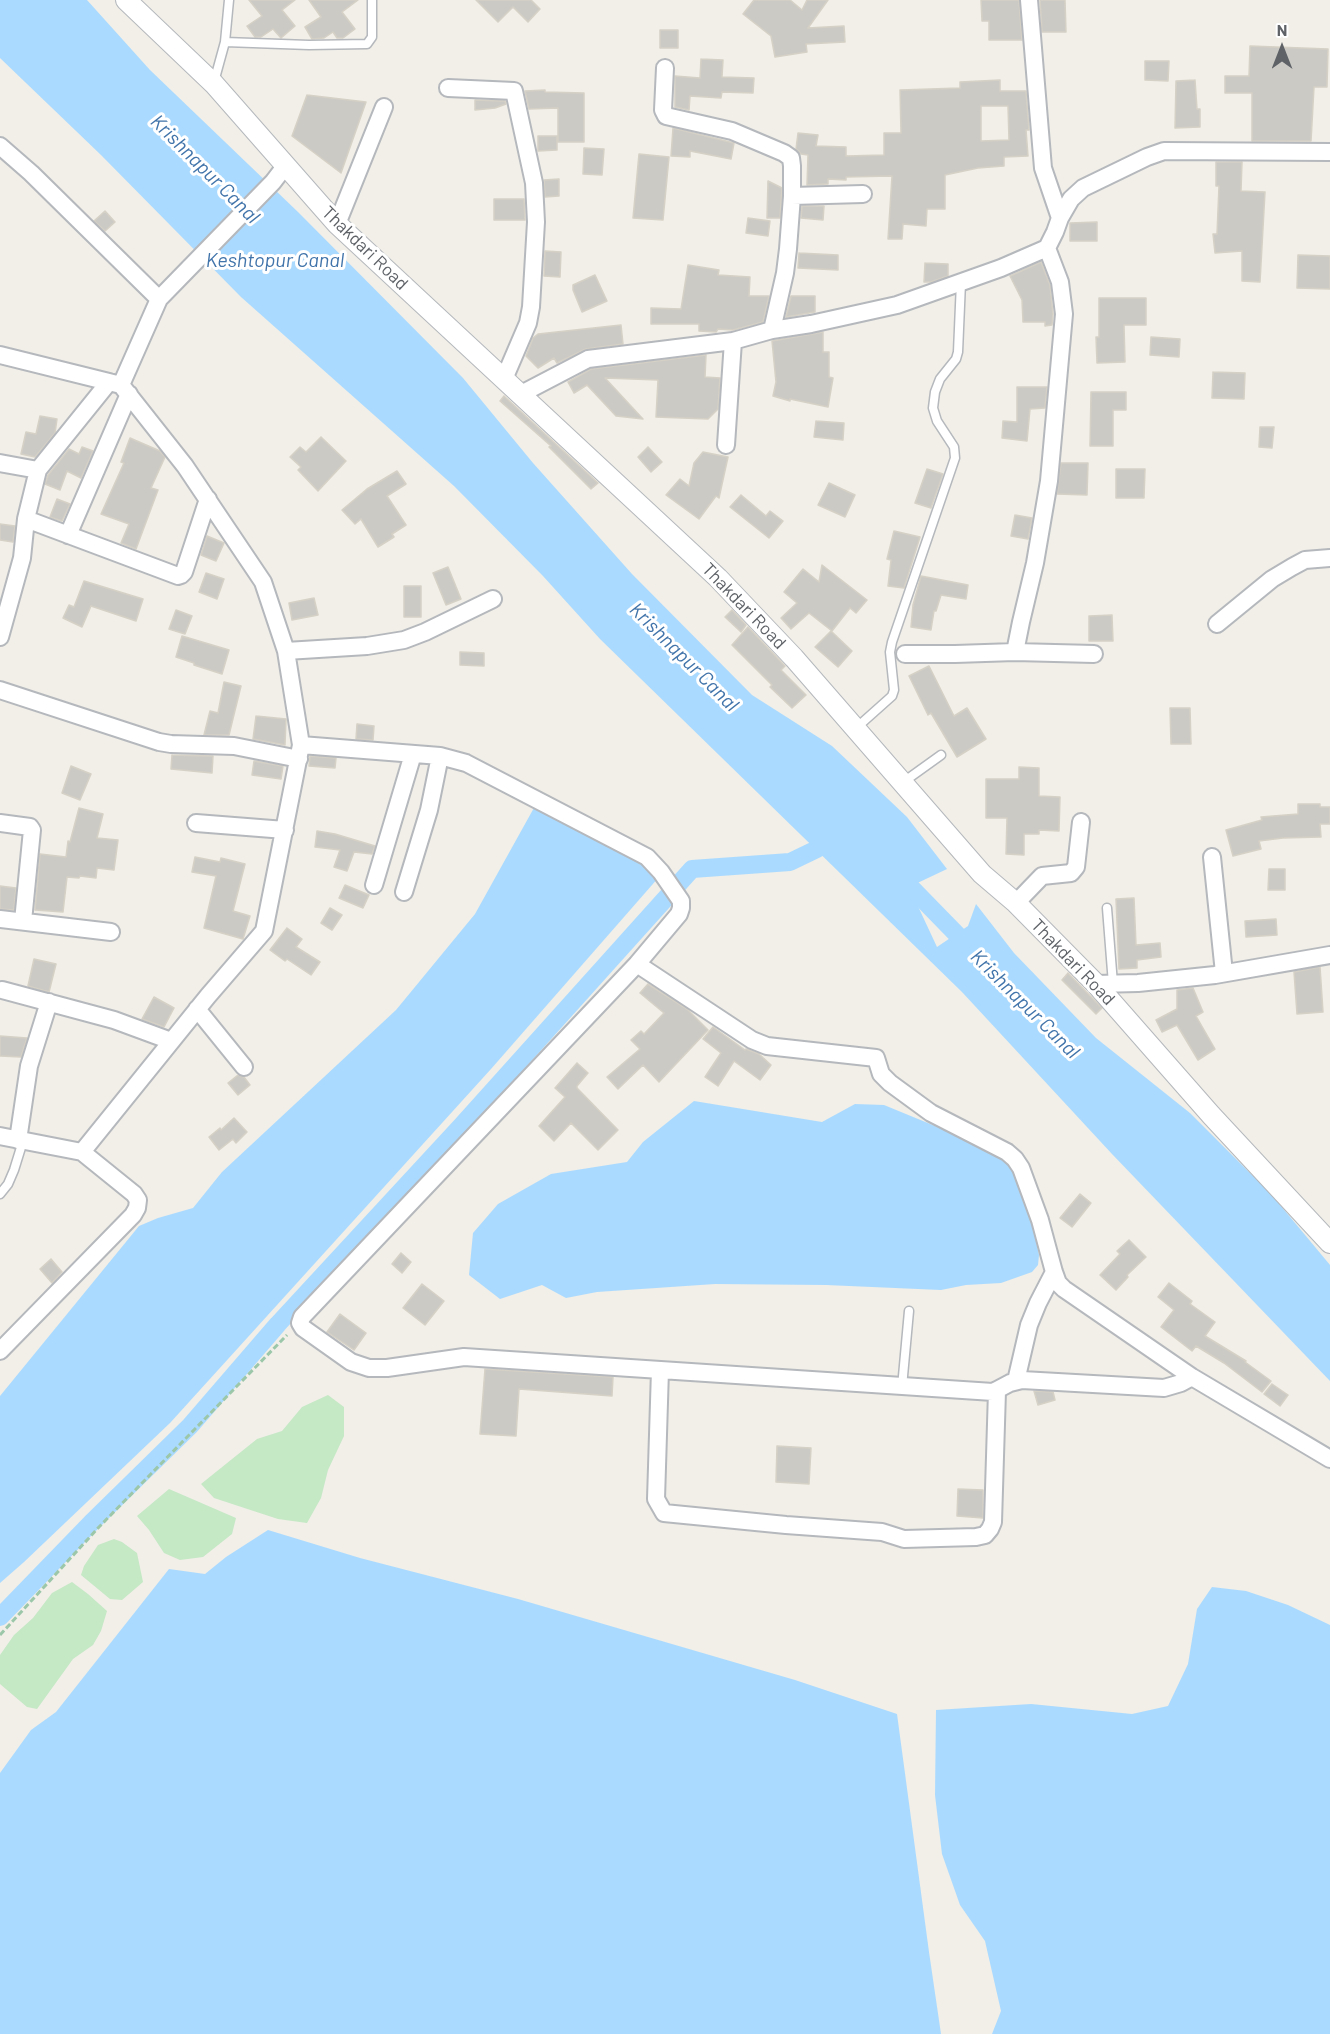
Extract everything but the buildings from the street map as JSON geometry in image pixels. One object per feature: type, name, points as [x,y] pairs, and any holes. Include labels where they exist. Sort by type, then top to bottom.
[{"type":"street","name":"Thakdari Road","points":[[126,0],[213,84],[337,224],[718,578],[794,658],[982,874],[1017,903],[1104,984],[1211,1115],[1330,1243]]},
{"type":"street","points":[[1029,0],[1043,168],[1060,218]]},
{"type":"street","points":[[665,69],[663,110],[666,116],[732,131],[791,158],[792,196],[785,273],[772,330]]},
{"type":"street","points":[[448,88],[514,91],[534,183],[536,222],[531,307],[528,323],[504,379]]},
{"type":"street","points":[[337,224],[384,107]]},
{"type":"street","points":[[1,150],[31,173],[159,299]]},
{"type":"street","points":[[521,394],[588,359],[734,341],[772,330],[897,305],[1001,268],[1047,248],[1071,198],[1083,188],[1164,151],[1330,152]]},
{"type":"street","points":[[68,535],[120,387],[159,299],[273,182],[286,165]]},
{"type":"street","points":[[792,196],[862,194]]},
{"type":"street","points":[[1015,652],[1035,563],[1049,481],[1064,314],[1060,282],[1047,248]]},
{"type":"street","points":[[726,446],[734,341]]},
{"type":"street","points":[[0,355],[120,387],[185,466],[263,582],[286,651],[300,752],[264,931],[197,1009],[82,1152]]},
{"type":"street","points":[[0,637],[22,558],[26,519],[38,470],[120,387]]},
{"type":"street","points":[[0,463],[38,470]]},
{"type":"street","points":[[26,519],[178,576],[182,575],[208,499]]},
{"type":"street","points":[[1217,624],[1272,579],[1292,567],[1305,560],[1330,558]]},
{"type":"street","points":[[286,651],[367,646],[404,640],[493,599]]},
{"type":"street","points":[[905,654],[1015,652],[1094,654]]},
{"type":"street","points":[[0,690],[171,744],[234,746],[300,752],[413,754],[440,756],[466,763],[647,857],[662,872],[681,901],[679,914],[637,964],[302,1317],[300,1323],[303,1328],[351,1362],[369,1368],[387,1368],[464,1357],[902,1388],[993,1392],[1016,1381],[1164,1388],[1192,1377]]},
{"type":"street","points":[[374,885],[413,754]]},
{"type":"street","points":[[404,892],[429,810],[440,756]]},
{"type":"street","points":[[1017,903],[1042,876],[1071,873],[1076,867],[1081,822]]},
{"type":"street","points":[[0,823],[30,827],[32,830],[23,921]]},
{"type":"street","points":[[196,823],[285,830]]},
{"type":"street","points":[[1212,857],[1224,973]]},
{"type":"street","points":[[0,919],[111,932]]},
{"type":"street","points":[[1104,984],[1224,973],[1330,955]]},
{"type":"street","points":[[637,964],[752,1040],[767,1046],[876,1058],[881,1074],[931,1113],[1007,1152],[1020,1168],[1040,1220],[1054,1272],[1058,1283],[1064,1289],[1192,1377],[1330,1459]]},
{"type":"street","points":[[2,990],[114,1020],[171,1041]]},
{"type":"street","points":[[20,1140],[25,1085],[49,1002]]},
{"type":"street","points":[[197,1009],[244,1066]]},
{"type":"street","points":[[0,1136],[82,1152],[134,1194],[138,1200],[133,1215],[0,1351]]},
{"type":"street","points":[[1016,1381],[1029,1325],[1054,1272]]},
{"type":"street","points":[[660,1370],[656,1499],[664,1513],[882,1532],[904,1539],[976,1537],[985,1535],[990,1530],[993,1522],[997,1391]]},
{"type":"lane","points":[[213,84],[225,42],[229,0]]},
{"type":"lane","points":[[225,42],[309,45],[367,44],[372,37],[372,0]]},
{"type":"lane","points":[[855,729],[892,696],[894,690],[890,652],[892,642],[955,458],[954,447],[937,421],[933,408],[935,392],[940,379],[956,359],[958,352],[961,282]]},
{"type":"lane","points":[[902,784],[941,755]]},
{"type":"lane","points":[[1104,984],[1107,908]]},
{"type":"lane","points":[[0,1194],[8,1184],[14,1170],[20,1140]]},
{"type":"lane","points":[[902,1388],[909,1311]]},
{"type":"path","points":[[0,1635],[99,1527],[300,1323]]},
{"type":"green space","points":[[328,1395],[344,1407],[344,1436],[328,1470],[321,1498],[307,1523],[278,1519],[214,1498],[201,1484],[257,1439],[282,1431],[302,1407]]},
{"type":"green space","points":[[169,1489],[236,1518],[232,1534],[203,1557],[180,1560],[164,1553],[137,1516]]},
{"type":"green space","points":[[114,1539],[137,1553],[143,1582],[122,1600],[110,1599],[81,1575],[84,1566],[98,1545]]},
{"type":"green space","points":[[72,1582],[107,1611],[101,1631],[93,1645],[73,1659],[37,1709],[27,1707],[0,1684],[0,1655],[14,1635],[33,1618],[52,1593]]},
{"type":"water","name":"Keshtopur Canal","points":[[0,0],[87,0],[150,70],[298,212],[463,378],[533,463],[632,574],[752,695],[832,746],[907,817],[947,869],[909,887],[937,947],[968,926],[976,904],[1014,953],[1096,1038],[1190,1113],[1271,1194],[1330,1265],[1330,1381],[1112,1154],[962,992],[600,639],[543,576],[454,486],[241,297],[101,155],[0,58]]},
{"type":"water","points":[[535,806],[645,860],[659,877],[491,1069],[170,1423],[0,1583],[0,1396],[139,1226],[193,1208],[222,1172],[396,1010],[475,914]]},
{"type":"water","points":[[694,1101],[822,1122],[855,1104],[884,1105],[991,1149],[1012,1165],[1029,1208],[1039,1255],[1038,1265],[1032,1272],[1001,1283],[966,1285],[941,1290],[826,1285],[715,1284],[597,1292],[566,1298],[542,1285],[500,1299],[469,1275],[473,1233],[498,1204],[551,1174],[627,1162],[643,1142]]},
{"type":"water","points":[[268,1530],[360,1558],[518,1599],[795,1680],[897,1714],[941,2034],[0,2034],[0,1773],[31,1730],[56,1712],[169,1569],[205,1574],[226,1557]]},
{"type":"water","points":[[1212,1587],[1246,1591],[1288,1605],[1330,1625],[1330,2034],[992,2034],[1001,2011],[985,1941],[960,1905],[942,1854],[935,1795],[936,1710],[1031,1704],[1132,1714],[1168,1706],[1188,1664],[1197,1609]]},
{"type":"waterway","points":[[0,1617],[190,1426],[278,1324],[461,1126],[692,869],[790,862],[817,849]]},
{"type":"waterway","name":"Krishnapur Canal","points":[[894,870],[973,951]]}]
